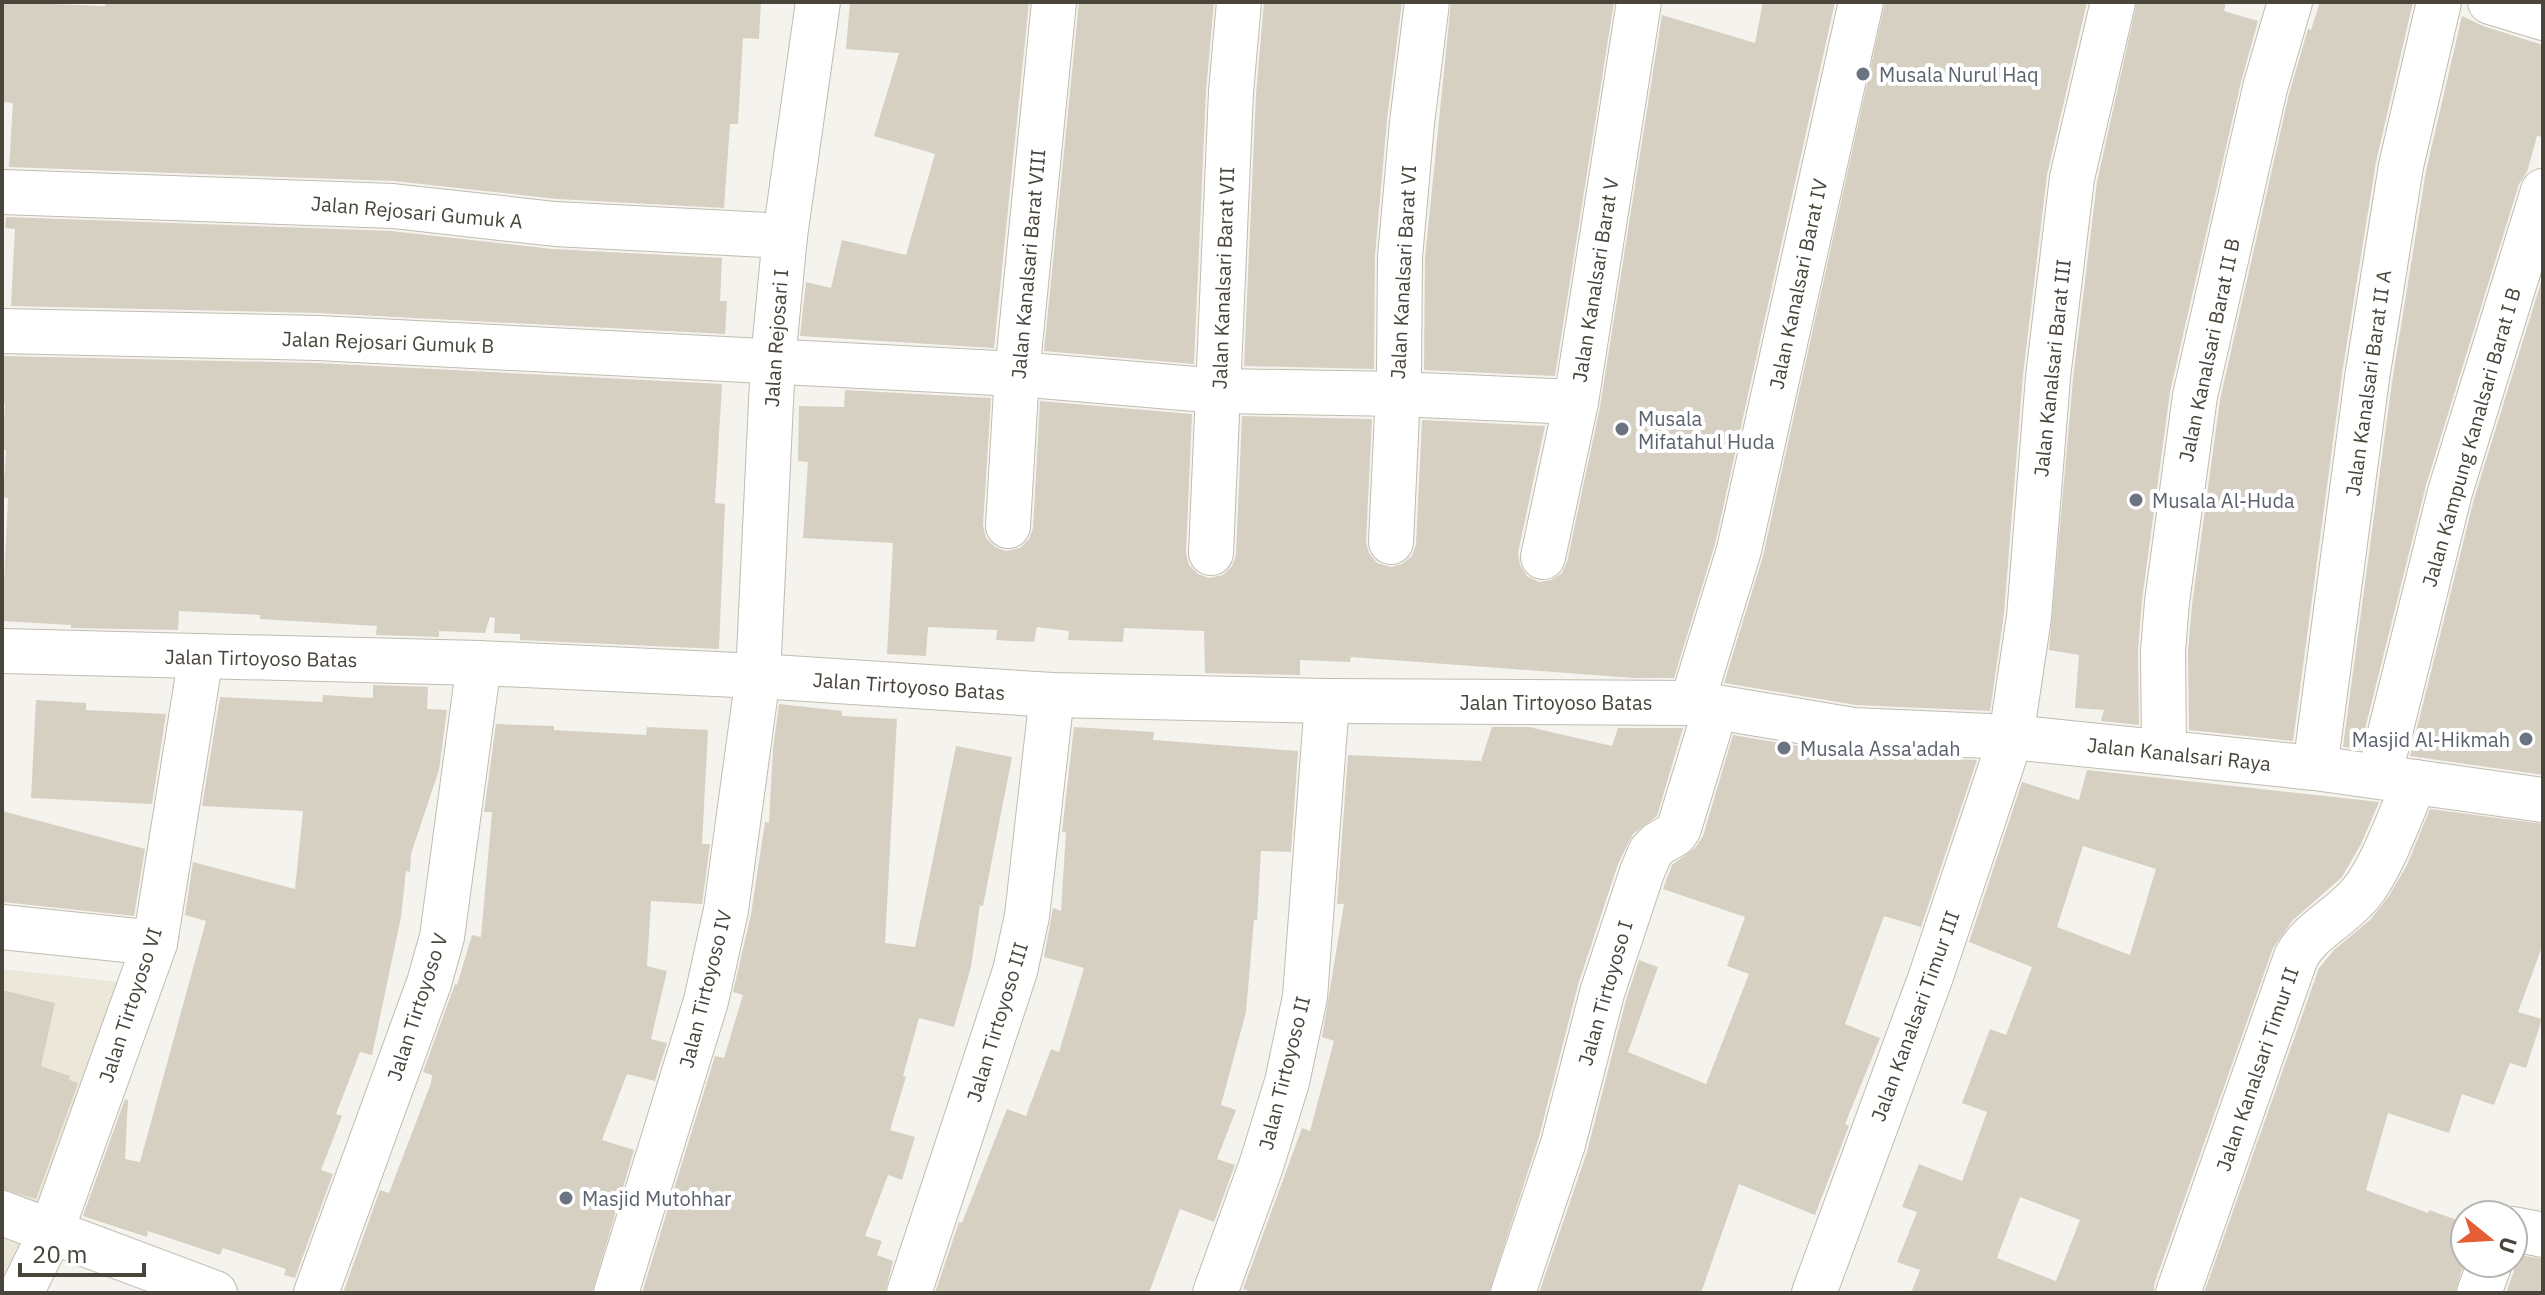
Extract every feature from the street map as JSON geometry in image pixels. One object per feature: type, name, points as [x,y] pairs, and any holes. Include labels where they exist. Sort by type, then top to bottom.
[{"type":"street","name":"Jalan Rejosari I","points":[[758,676],[773,360],[785,236],[818,2]]},
{"type":"street","name":"Jalan Kanalsari Barat VIII","points":[[1008,526],[1017,374],[1054,2]]},
{"type":"street","name":"Jalan Kanalsari Barat VII","points":[[1211,553],[1231,92],[1239,2]]},
{"type":"street","name":"Jalan Kanalsari Barat VI","points":[[1391,542],[1400,257],[1427,2]]},
{"type":"street","name":"Jalan Kanalsari Barat V","points":[[1543,557],[1576,402],[1639,2]]},
{"type":"street","name":"Jalan Kanalsari Barat IV","points":[[1704,705],[1861,2]]},
{"type":"street","name":"Jalan Kanalsari Barat III","points":[[2011,737],[2029,617],[2048,377],[2072,178],[2113,2]]},
{"type":"street","name":"Jalan Kanalsari Barat II B","points":[[2164,752],[2163,651],[2167,602],[2195,396],[2265,88],[2290,2]]},
{"type":"street","name":"Jalan Kanalsari Barat II A","points":[[2315,768],[2367,378],[2401,166],[2439,2]]},
{"type":"street","points":[[2490,2],[2543,18]]},
{"type":"street","name":"Jalan Kampung Kanalsari Barat I B","points":[[2397,780],[2450,492],[2543,191]]},
{"type":"street","name":"Jalan Rejosari Gumuk A","points":[[2,192],[393,206],[555,224],[785,236]]},
{"type":"street","name":"Jalan Rejosari Gumuk B","points":[[2,331],[318,338],[1017,374],[1219,391],[1398,394],[1576,402]]},
{"type":"street","name":"Jalan Tirtoyoso Batas","points":[[2,651],[479,663],[758,676],[1052,695],[1704,705],[1814,723]]},
{"type":"street","name":"Jalan Tirtoyoso VI","points":[[21,1293],[51,1232],[155,943],[201,656]]},
{"type":"street","name":"Jalan Tirtoyoso V","points":[[316,1293],[429,983],[442,937],[479,663]]},
{"type":"street","name":"Jalan Tirtoyoso IV","points":[[616,1293],[702,1016],[715,964],[726,910],[758,676]]},
{"type":"street","name":"Jalan Tirtoyoso III","points":[[909,1293],[1015,971],[1027,916],[1052,695]]},
{"type":"street","name":"Jalan Tirtoyoso II","points":[[1215,1293],[1261,1166],[1287,1082],[1305,997],[1327,701]]},
{"type":"street","name":"Jalan Tirtoyoso I","points":[[1513,1293],[1563,1144],[1602,993],[1628,910],[1651,851],[1679,828],[1704,705]]},
{"type":"street","name":"Jalan Kanalsari Raya","points":[[1814,723],[1853,730],[2011,737],[2164,752],[2315,768],[2543,800]]},
{"type":"street","name":"Jalan Kanalsari Timur III","points":[[1814,1293],[1930,979],[2011,737]]},
{"type":"street","name":"Jalan Kanalsari Timur II","points":[[2178,1293],[2296,957],[2314,932],[2342,912],[2373,875],[2397,780]]},
{"type":"street","points":[[2,927],[155,943]]},
{"type":"street","points":[[2,1213],[215,1293]]},
{"type":"shaded area","points":[[2,969],[128,983],[2,1293]]},
{"type":"building","points":[[2,2],[105,6],[106,2],[761,2],[759,39],[743,38],[738,124],[730,124],[724,208],[557,199],[394,181],[9,167],[13,103],[2,102]]},
{"type":"building","points":[[850,2],[1029,2],[994,348],[800,336],[806,282],[831,288],[842,240],[906,255],[935,154],[874,136],[899,53],[846,49]]},
{"type":"building","points":[[1079,2],[1214,2],[1206,91],[1194,364],[1044,351]]},
{"type":"building","points":[[1264,2],[1402,2],[1375,255],[1374,369],[1244,366],[1256,94]]},
{"type":"building","points":[[1451,2],[1614,2],[1555,376],[1424,370],[1425,258]]},
{"type":"building","points":[[1763,2],[1835,2],[1715,544],[1674,678],[1634,678],[1351,657],[1350,662],[1300,660],[1300,675],[1205,673],[1204,631],[1124,628],[1123,642],[1068,640],[1069,631],[1037,627],[1034,642],[996,640],[997,630],[928,627],[926,656],[887,654],[893,543],[803,538],[808,462],[798,461],[799,406],[844,407],[845,390],[991,398],[983,525],[986,538],[995,547],[1006,551],[1020,548],[1029,539],[1033,528],[1040,401],[1192,414],[1186,553],[1189,565],[1198,574],[1209,578],[1223,575],[1232,566],[1236,555],[1242,416],[1372,419],[1366,542],[1369,553],[1377,563],[1391,567],[1402,564],[1412,556],[1416,544],[1422,420],[1545,426],[1518,553],[1520,565],[1527,576],[1539,582],[1551,580],[1562,573],[1567,562],[1600,407],[1662,15],[1755,43]]},
{"type":"building","points":[[1885,2],[2087,2],[2047,175],[2023,375],[2004,614],[1990,711],[1856,705],[1724,683],[1763,556]]},
{"type":"building","points":[[2137,2],[2226,2],[2224,11],[2258,21],[2241,82],[2170,392],[2142,600],[2138,651],[2139,725],[2101,721],[2104,710],[2075,708],[2079,655],[2049,650],[2073,379],[2097,182]]},
{"type":"building","points":[[2320,2],[2413,2],[2376,162],[2342,374],[2293,741],[2189,730],[2188,652],[2192,605],[2220,400],[2289,94],[2308,29],[2311,30]]},
{"type":"building","points":[[2462,16],[2543,45],[2543,137],[2537,136],[2527,172],[2519,184],[2426,485],[2360,749],[2343,747],[2392,382],[2426,171]]},
{"type":"building","points":[[6,217],[391,231],[552,249],[722,258],[720,301],[727,301],[725,334],[319,313],[11,306],[15,229],[5,228]]},
{"type":"building","points":[[2543,276],[2543,775],[2410,756],[2474,499]]},
{"type":"building","points":[[2,356],[317,363],[722,384],[715,503],[725,504],[719,649],[520,640],[520,634],[494,633],[495,618],[490,617],[485,633],[439,631],[439,637],[376,635],[377,626],[179,611],[178,630],[71,628],[71,625],[2,621],[8,498],[3,497],[6,450],[2,450],[5,404],[2,404]]},
{"type":"building","points":[[373,685],[428,687],[427,709],[447,710],[439,770],[411,854],[410,872],[406,871],[401,917],[372,1055],[360,1052],[336,1114],[342,1116],[321,1170],[333,1174],[295,1278],[284,1275],[286,1269],[223,1248],[220,1255],[148,1231],[147,1237],[83,1216],[125,1099],[128,1100],[125,1159],[140,1162],[206,921],[185,915],[193,862],[295,889],[303,811],[202,806],[220,697],[322,702],[323,695],[373,698]]},
{"type":"building","points":[[36,700],[86,703],[86,710],[166,714],[152,804],[31,798]]},
{"type":"building","points":[[779,704],[842,711],[842,716],[897,719],[885,943],[915,947],[956,746],[1012,757],[983,906],[980,905],[971,967],[954,1027],[919,1018],[903,1076],[906,1077],[890,1130],[915,1137],[902,1180],[888,1175],[865,1236],[882,1241],[877,1255],[893,1261],[885,1293],[642,1293],[715,1056],[724,1058],[743,995],[733,992],[751,914],[765,822],[769,823]]},
{"type":"building","points":[[496,724],[646,735],[647,727],[708,730],[702,844],[710,844],[702,904],[651,901],[647,966],[667,971],[651,1039],[667,1043],[655,1081],[627,1074],[602,1140],[634,1150],[592,1293],[343,1293],[380,1190],[389,1193],[431,1083],[432,1075],[423,1072],[457,985],[472,935],[481,937],[492,812],[484,812]]},
{"type":"building","points":[[1074,727],[1154,732],[1153,740],[1298,751],[1291,852],[1261,851],[1257,920],[1254,920],[1246,1012],[1221,1105],[1236,1110],[1217,1159],[1235,1165],[1214,1222],[1180,1209],[1149,1293],[935,1293],[959,1222],[962,1223],[1007,1109],[1026,1116],[1051,1049],[1059,1052],[1084,968],[1044,957],[1053,908],[1061,911],[1066,832],[1062,832]]},
{"type":"building","points":[[1492,727],[1529,727],[1612,746],[1618,728],[1683,728],[1657,816],[1633,834],[1618,864],[1578,985],[1539,1137],[1489,1293],[1255,1293],[1243,1289],[1302,1128],[1310,1131],[1334,1041],[1322,1037],[1344,904],[1337,904],[1348,755],[1481,761]]},
{"type":"building","points":[[1733,735],[1852,755],[1977,760],[1921,927],[1884,916],[1845,1024],[1880,1038],[1845,1124],[1849,1126],[1815,1215],[1739,1184],[1701,1293],[1539,1293],[1587,1152],[1639,960],[1658,967],[1628,1052],[1706,1084],[1749,974],[1727,966],[1745,917],[1663,889],[1672,865],[1695,848],[1703,836]]},
{"type":"building","points":[[2087,770],[2379,802],[2361,844],[2342,877],[2292,921],[2273,948],[2154,1285],[2154,1293],[1911,1293],[1920,1270],[1897,1262],[1917,1212],[1902,1207],[1919,1164],[1962,1181],[1987,1112],[1962,1103],[1990,1029],[2006,1035],[2032,967],[1969,942],[2022,782],[2079,800]],"holes":[[[2083,846],[2156,869],[2130,955],[2057,927]],[[2020,1197],[2080,1220],[2056,1281],[1997,1258]]]},
{"type":"building","points":[[2430,809],[2543,824],[2543,944],[2518,1012],[2542,1019],[2526,1068],[2510,1063],[2494,1105],[2462,1094],[2449,1133],[2388,1113],[2366,1190],[2428,1213],[2429,1210],[2449,1217],[2449,1279],[2459,1279],[2455,1293],[2204,1293],[2319,968],[2334,950],[2370,920],[2407,865]]},
{"type":"building","points":[[2,811],[145,849],[134,916],[2,902]]},
{"type":"building","points":[[2,990],[55,1003],[41,1066],[70,1076],[69,1080],[78,1083],[36,1199],[2,1189]]},
{"type":"building","points":[[2529,1257],[2543,1259],[2543,1293],[2506,1293],[2511,1279],[2529,1279]]},
{"type":"place","name":"Musala Nurul Haq","points":[[1863,74]]},
{"type":"place","name":"Musala Mifatahul Huda","points":[[1622,429]]},
{"type":"place","name":"Musala Al-Huda","points":[[2136,500]]},
{"type":"place","name":"Masjid Al-Hikmah","points":[[2526,739]]},
{"type":"place","name":"Musala Assa'adah","points":[[1784,748]]},
{"type":"place","name":"Masjid Mutohhar","points":[[566,1198]]}]
